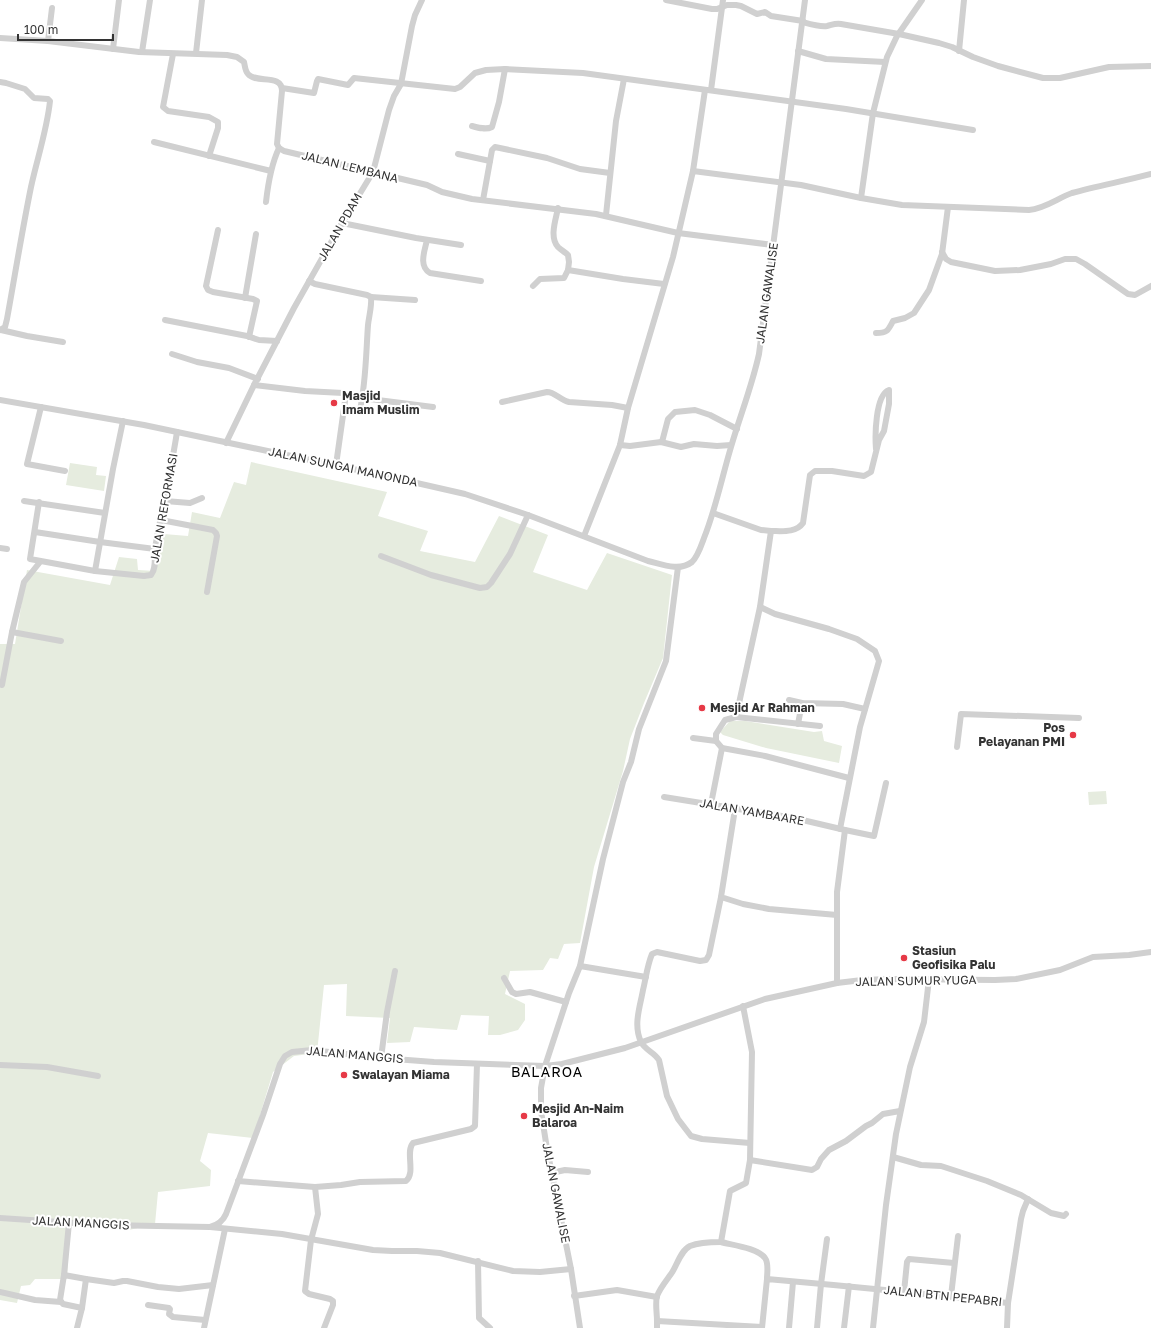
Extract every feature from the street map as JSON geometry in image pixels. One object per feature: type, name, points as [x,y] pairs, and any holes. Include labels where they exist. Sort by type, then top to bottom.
[{"type":"street","points":[[113,49],[119,0]]},
{"type":"street","points":[[142,52],[150,0]]},
{"type":"street","points":[[196,53],[202,0]]},
{"type":"street","name":"JALAN PDAM","points":[[226,443],[254,385],[309,282],[373,172],[409,34],[422,0]]},
{"type":"street","points":[[666,0],[712,9],[738,5],[757,14],[765,12],[772,17],[803,21],[824,26],[837,23],[899,34],[939,43],[998,66],[1043,78],[1060,78],[1109,67],[1151,66]]},
{"type":"street","points":[[584,536],[620,445],[628,408],[673,257],[693,172],[723,0]]},
{"type":"street","name":"JALAN GAWALISE","points":[[580,1328],[571,1269],[551,1173],[541,1104],[541,1088],[545,1066],[566,1002],[580,966],[607,840],[623,782],[631,762],[639,728],[666,662],[678,567],[693,561],[699,550],[713,513],[731,445],[757,363],[805,0]]},
{"type":"street","points":[[861,198],[873,113],[885,62],[899,34],[922,0]]},
{"type":"street","points":[[959,51],[964,0]]},
{"type":"street","points":[[48,41],[52,8]]},
{"type":"street","points":[[0,35],[0,39],[48,41],[142,52],[173,54],[196,53],[237,57],[244,62],[246,72],[250,77],[275,82],[280,84],[282,88],[277,141],[279,148],[274,158],[266,202]]},
{"type":"street","points":[[798,51],[826,59],[885,62]]},
{"type":"street","points":[[173,54],[163,109],[209,117],[218,122],[218,128],[209,156]]},
{"type":"street","points":[[282,88],[314,93],[318,79],[348,85],[354,78],[455,90],[478,72],[486,70],[505,69],[583,73],[792,101],[973,130]]},
{"type":"street","points":[[472,126],[480,128],[492,127],[499,102],[505,69]]},
{"type":"street","points":[[606,215],[616,121],[624,79]]},
{"type":"street","points":[[0,82],[14,85],[25,90],[34,98],[48,99],[50,101],[23,229],[7,319],[5,327],[0,330]]},
{"type":"street","points":[[154,142],[271,171]]},
{"type":"street","points":[[483,200],[493,148],[496,147],[547,158],[580,169],[610,173]]},
{"type":"street","name":"JALAN LEMBANA","points":[[279,148],[284,151],[428,185],[444,192],[483,200],[606,215],[678,233],[773,245]]},
{"type":"street","points":[[458,154],[490,161]]},
{"type":"street","points":[[693,172],[782,182],[902,205],[1033,210],[1073,193],[1151,174]]},
{"type":"street","points":[[876,333],[882,333],[888,330],[893,321],[905,318],[914,313],[930,290],[942,252],[948,207]]},
{"type":"street","points":[[533,286],[540,279],[564,278],[568,270],[568,255],[557,246],[555,242],[554,233],[558,208]]},
{"type":"street","points":[[342,223],[427,240],[461,245]]},
{"type":"street","points":[[218,230],[206,286],[208,290],[213,292],[253,299],[257,302],[249,337]]},
{"type":"street","points":[[245,298],[256,234]]},
{"type":"street","points":[[427,240],[423,257],[426,270],[430,273],[481,281]]},
{"type":"street","points":[[942,252],[946,259],[951,262],[995,271],[1020,270],[1076,259],[1128,294],[1135,295],[1151,286]]},
{"type":"street","points":[[568,270],[664,284]]},
{"type":"street","points":[[309,282],[371,297],[415,300]]},
{"type":"street","points":[[344,409],[359,410],[362,398],[366,368],[371,297]]},
{"type":"street","points":[[165,320],[258,340],[277,341]]},
{"type":"street","points":[[0,330],[14,334],[63,342]]},
{"type":"street","points":[[172,354],[196,362],[229,368],[258,379]]},
{"type":"street","points":[[254,385],[346,394],[336,465]]},
{"type":"street","points":[[713,513],[761,530],[793,530],[800,528],[803,523],[810,475],[815,471],[832,471],[864,476],[871,472],[876,449],[884,432],[889,402],[889,390],[883,394],[880,402],[875,435],[876,449]]},
{"type":"street","points":[[502,402],[550,392],[568,402],[612,404],[628,408]]},
{"type":"street","points":[[362,398],[433,406]]},
{"type":"street","name":"JALAN SUNGAI MANONDA","points":[[0,400],[123,421],[336,465],[465,494],[528,515],[648,560],[668,566],[678,567]]},
{"type":"street","points":[[41,407],[27,464],[65,471]]},
{"type":"street","points":[[662,442],[668,419],[675,412],[695,410],[710,415],[737,429]]},
{"type":"street","points":[[39,502],[30,559],[95,571],[123,421]]},
{"type":"street","name":"JALAN REFORMASI","points":[[95,571],[149,576],[154,571],[155,549],[177,432]]},
{"type":"street","points":[[620,445],[633,446],[662,442],[681,447],[694,444],[714,446],[731,445]]},
{"type":"street","points":[[165,501],[190,503],[202,498]]},
{"type":"street","points":[[24,501],[39,502],[105,513]]},
{"type":"street","points":[[381,556],[431,575],[480,588],[487,587],[492,583],[510,554],[528,515]]},
{"type":"street","points":[[161,520],[213,530],[216,533],[217,536],[207,592]]},
{"type":"street","points":[[736,717],[760,607],[771,531]]},
{"type":"street","points":[[35,532],[155,549]]},
{"type":"street","points":[[0,548],[7,549]]},
{"type":"street","points":[[2,685],[12,632],[24,582],[40,562]]},
{"type":"street","points":[[760,607],[775,614],[829,629],[857,639],[875,651],[880,661],[860,727],[849,778],[842,829],[838,884],[837,983]]},
{"type":"street","points":[[12,632],[61,641]]},
{"type":"street","points":[[789,700],[802,703],[843,704],[865,709]]},
{"type":"street","points":[[798,724],[802,703]]},
{"type":"street","points":[[957,747],[961,714],[1079,718]]},
{"type":"street","points":[[820,726],[736,717],[726,720],[716,734],[716,741],[722,748],[766,756],[849,778]]},
{"type":"street","points":[[693,738],[716,741]]},
{"type":"street","points":[[710,804],[722,748]]},
{"type":"street","name":"JALAN YAMBAARE","points":[[664,797],[794,818],[874,836],[886,783]]},
{"type":"street","points":[[735,809],[721,897],[709,955],[706,960],[700,961],[655,952],[652,954],[637,1019],[642,1042],[645,1047],[659,1060],[667,1096],[678,1119],[690,1136],[702,1139],[750,1143]]},
{"type":"street","points":[[721,897],[743,904],[769,909],[837,915]]},
{"type":"street","name":"JALAN SUMUR YUGA","points":[[545,1066],[579,1060],[642,1042],[743,1006],[770,998],[837,983],[890,979],[1016,979],[1060,970],[1093,957],[1129,956],[1151,952]]},
{"type":"street","points":[[580,966],[618,974],[646,977]]},
{"type":"street","points":[[381,1058],[387,1012],[395,971]]},
{"type":"street","points":[[504,978],[512,992],[516,994],[530,992],[566,1002]]},
{"type":"street","points":[[877,1290],[892,1157],[900,1111],[913,1057],[924,1022],[930,979]]},
{"type":"street","points":[[721,1242],[730,1191],[746,1183],[750,1160],[752,1052],[743,1006]]},
{"type":"street","name":"JALAN MANGGIS","points":[[210,1227],[224,1220],[263,1115],[273,1080],[285,1056],[292,1052],[312,1050],[381,1058],[477,1064],[545,1066]]},
{"type":"street","points":[[0,1064],[47,1067],[98,1076]]},
{"type":"street","points":[[238,1181],[316,1187],[360,1182],[404,1181],[408,1179],[410,1175],[410,1148],[413,1143],[475,1126],[477,1064]]},
{"type":"street","points":[[750,1160],[812,1170],[816,1168],[821,1159],[829,1150],[846,1141],[883,1114],[900,1111]]},
{"type":"street","points":[[892,1157],[922,1165],[941,1166],[999,1186],[1028,1199],[1051,1213],[1064,1216],[1066,1214]]},
{"type":"street","points":[[551,1173],[565,1170],[588,1172]]},
{"type":"street","points":[[316,1187],[318,1214],[311,1240],[305,1291],[309,1294],[330,1299],[332,1301],[333,1305],[324,1328]]},
{"type":"street","points":[[1008,1303],[1021,1219],[1028,1199]]},
{"type":"street","name":"JALAN MANGGIS","points":[[0,1218],[69,1224],[210,1227],[282,1234],[373,1250],[440,1253],[496,1267],[528,1272],[552,1272],[571,1269]]},
{"type":"street","points":[[61,1302],[69,1224]]},
{"type":"street","points":[[204,1328],[225,1229]]},
{"type":"street","points":[[951,1296],[958,1236]]},
{"type":"street","points":[[817,1328],[827,1239]]},
{"type":"street","points":[[657,1321],[762,1327],[767,1268],[766,1259],[749,1249],[721,1242],[709,1242],[690,1246],[684,1250],[670,1275],[663,1284],[657,1297],[657,1321],[657,1328]]},
{"type":"street","points":[[904,1292],[907,1262],[909,1259],[954,1263]]},
{"type":"street","points":[[478,1262],[479,1318],[490,1328]]},
{"type":"street","points":[[64,1275],[114,1283],[127,1281],[178,1289],[213,1285]]},
{"type":"street","points":[[77,1328],[82,1308],[86,1279]]},
{"type":"street","name":"JALAN BTN PEPABRI","points":[[766,1279],[951,1296],[1008,1303],[1007,1328]]},
{"type":"street","points":[[789,1328],[793,1282]]},
{"type":"street","points":[[844,1328],[849,1286]]},
{"type":"street","points":[[574,1296],[617,1290],[657,1297]]},
{"type":"street","name":"JALAN BTN PEPABRI","points":[[873,1328],[877,1290]]},
{"type":"street","points":[[0,1292],[35,1300],[61,1302],[63,1304],[82,1308]]},
{"type":"street","points":[[148,1305],[169,1308],[170,1314],[173,1317],[205,1320]]},
{"type":"street","points":[[708,1328],[715,1324]]},
{"type":"shaded area","points":[[251,462],[387,492],[378,516],[428,531],[420,551],[475,562],[499,516],[548,535],[533,572],[587,590],[607,553],[672,575],[663,658],[630,739],[623,771],[594,867],[580,943],[564,944],[558,959],[550,958],[543,970],[510,971],[505,994],[525,1004],[525,1020],[518,1030],[500,1035],[488,1035],[489,1016],[461,1015],[457,1030],[414,1027],[410,1042],[387,1043],[390,1018],[346,1016],[347,984],[324,985],[317,1053],[294,1056],[273,1072],[253,1138],[208,1133],[200,1161],[211,1170],[210,1186],[158,1192],[155,1224],[129,1230],[70,1224],[67,1279],[35,1279],[30,1285],[21,1286],[17,1303],[0,1300],[0,644],[15,644],[27,570],[110,585],[119,557],[137,559],[138,570],[155,571],[164,534],[188,536],[192,512],[220,518],[234,482],[246,485]]},
{"type":"shaded area","points":[[70,463],[97,467],[96,475],[106,476],[104,491],[66,485]]},
{"type":"shaded area","points":[[730,721],[745,721],[814,732],[822,731],[824,741],[842,746],[839,763],[766,748],[723,735],[720,732]]},
{"type":"shaded area","points":[[1106,791],[1107,804],[1089,805],[1088,792]]},
{"type":"place","name":"Masjid Imam Muslim","points":[[334,403]]},
{"type":"place","name":"Mesjid Ar Rahman","points":[[702,708]]},
{"type":"place","name":"Pos Pelayanan PMI","points":[[1073,735]]},
{"type":"place","name":"Stasiun Geofisika Palu","points":[[904,958]]},
{"type":"place","name":"Swalayan Miama","points":[[344,1075]]},
{"type":"place","name":"Mesjid An-Naim Balaroa","points":[[524,1116]]},
{"type":"district","name":"BALAROA","points":[[547,1072]]}]
